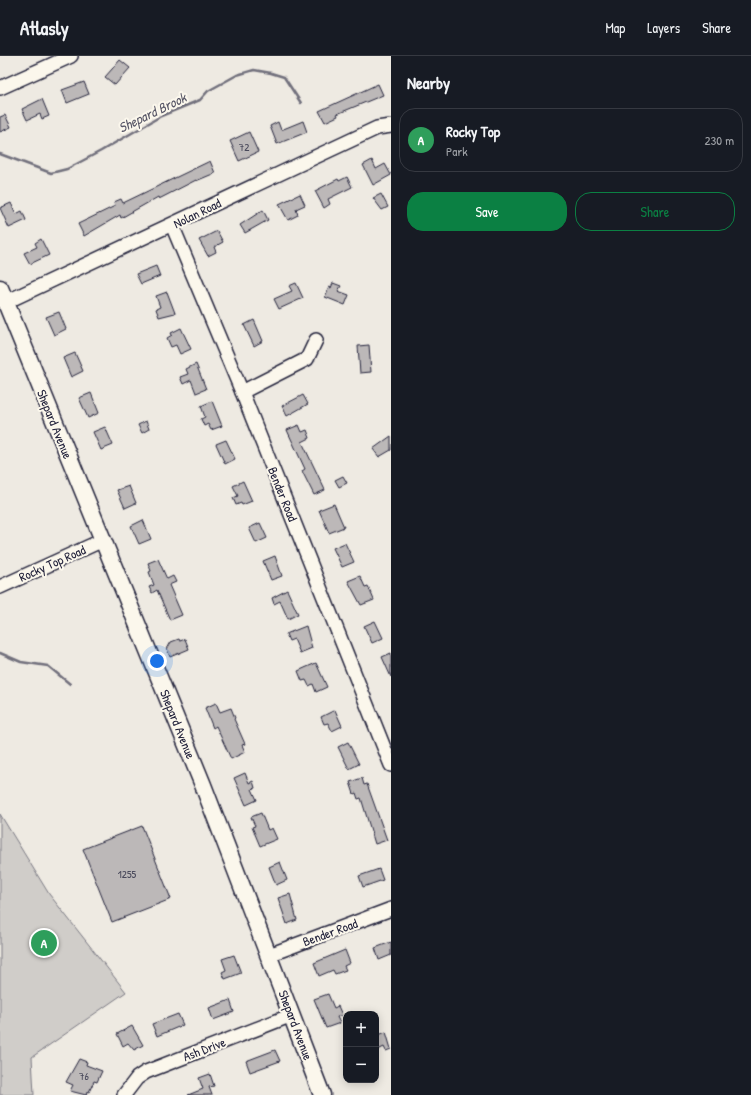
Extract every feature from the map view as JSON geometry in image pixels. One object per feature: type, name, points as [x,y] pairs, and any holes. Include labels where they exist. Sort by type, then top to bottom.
[{"type":"main road","name":"Shepard Avenue","points":[[3,295],[203,785],[322,1095]]},
{"type":"street","points":[[0,88],[71,56]]},
{"type":"street","name":"Nolan Road","points":[[3,295],[172,225],[336,146],[377,128],[390,126]]},
{"type":"street","name":"Bender Road","points":[[172,225],[242,392],[391,765]]},
{"type":"street","points":[[242,392],[307,359],[316,340]]},
{"type":"street","name":"Rocky Top Road","points":[[0,587],[103,540]]},
{"type":"street","name":"Bender Road","points":[[269,955],[391,909]]},
{"type":"street","name":"Ash Drive","points":[[124,1095],[132,1084],[146,1072],[292,1015]]},
{"type":"shaded area","points":[[0,814],[49,894],[126,992],[32,1057],[34,1095],[0,1095]]},
{"type":"building","points":[[120,60],[130,68],[115,85],[105,77]]},
{"type":"building","points":[[84,82],[89,94],[67,103],[62,90]]},
{"type":"building","points":[[378,84],[383,95],[337,114],[338,116],[325,122],[319,111]]},
{"type":"building","points":[[42,99],[49,116],[42,119],[40,114],[27,120],[22,109]]},
{"type":"building","points":[[5,115],[11,127],[0,132],[0,117]]},
{"type":"building","points":[[303,121],[307,132],[277,144],[270,126],[278,122],[281,130]]},
{"type":"building","points":[[249,132],[258,152],[239,161],[230,141]]},
{"type":"building","points":[[372,160],[376,169],[385,164],[391,175],[373,185],[363,165]]},
{"type":"building","points":[[210,161],[215,173],[196,180],[159,199],[158,197],[121,218],[120,215],[84,236],[78,224],[115,206],[114,202],[121,199],[123,203]]},
{"type":"building","points":[[347,177],[352,187],[328,199],[330,204],[324,208],[315,191],[338,179],[339,181]]},
{"type":"building","points":[[300,194],[305,205],[296,209],[298,215],[288,220],[279,204]]},
{"type":"building","points":[[381,194],[388,207],[382,210],[373,198]]},
{"type":"building","points":[[11,203],[16,214],[22,211],[26,220],[9,228],[0,208]]},
{"type":"building","points":[[263,210],[268,220],[245,233],[240,225]]},
{"type":"building","points":[[217,231],[223,242],[214,247],[216,252],[208,256],[199,240]]},
{"type":"building","points":[[41,239],[49,255],[30,264],[24,253],[37,247],[35,243]]},
{"type":"building","points":[[156,266],[160,276],[141,284],[136,274]]},
{"type":"building","points":[[296,283],[303,298],[279,309],[274,299],[292,291],[289,286]]},
{"type":"building","points":[[333,283],[341,286],[338,291],[349,295],[345,305],[325,297],[329,287],[331,288]]},
{"type":"building","points":[[167,292],[175,313],[159,317],[156,309],[160,307],[156,296]]},
{"type":"building","points":[[59,312],[66,329],[54,335],[46,317]]},
{"type":"building","points":[[254,320],[263,341],[254,346],[244,325]]},
{"type":"building","points":[[181,328],[191,349],[180,354],[176,345],[171,347],[167,338],[172,335],[171,333]]},
{"type":"building","points":[[369,345],[371,372],[360,373],[358,346]]},
{"type":"building","points":[[75,353],[83,371],[71,377],[63,358]]},
{"type":"building","points":[[196,364],[206,389],[196,393],[191,380],[183,384],[180,377],[188,374],[186,369]]},
{"type":"building","points":[[91,393],[99,413],[88,418],[79,398]]},
{"type":"building","points":[[303,395],[308,404],[287,416],[282,406]]},
{"type":"building","points":[[212,401],[222,426],[211,430],[208,424],[204,426],[201,419],[205,417],[201,406]]},
{"type":"building","points":[[146,421],[149,429],[142,433],[138,425]]},
{"type":"building","points":[[299,425],[302,432],[307,430],[310,438],[302,442],[325,490],[314,495],[302,471],[305,469],[287,430]]},
{"type":"building","points":[[105,427],[113,445],[101,450],[93,432]]},
{"type":"building","points":[[391,436],[391,450],[379,457],[373,449]]},
{"type":"building","points":[[226,440],[235,459],[225,464],[216,444]]},
{"type":"building","points":[[343,476],[347,483],[339,487],[335,480]]},
{"type":"building","points":[[243,481],[252,501],[242,505],[241,503],[236,505],[233,498],[238,496],[233,486]]},
{"type":"building","points":[[129,486],[136,503],[125,508],[117,490]]},
{"type":"building","points":[[334,504],[344,527],[329,533],[319,510]]},
{"type":"building","points":[[143,520],[151,539],[139,544],[131,526]]},
{"type":"building","points":[[260,523],[267,538],[256,543],[249,528]]},
{"type":"building","points":[[345,543],[354,562],[342,567],[333,548]]},
{"type":"building","points":[[275,556],[282,576],[271,580],[263,561]]},
{"type":"building","points":[[158,559],[167,579],[173,576],[176,582],[169,585],[182,615],[170,620],[157,590],[152,593],[149,587],[154,585],[149,572],[151,571],[148,563]]},
{"type":"building","points":[[360,576],[365,587],[368,586],[374,600],[361,605],[348,581]]},
{"type":"building","points":[[287,590],[298,614],[288,619],[280,601],[274,604],[272,598]]},
{"type":"building","points":[[375,621],[383,638],[372,643],[364,626]]},
{"type":"building","points":[[306,626],[312,648],[300,653],[294,639],[289,641],[286,634]]},
{"type":"building","points":[[179,639],[180,641],[185,639],[189,649],[170,657],[167,649],[171,642]]},
{"type":"building","points":[[391,653],[391,677],[382,657]]},
{"type":"building","points":[[316,663],[327,687],[316,692],[313,684],[309,686],[306,680],[302,681],[298,671]]},
{"type":"building","points":[[216,703],[220,712],[231,708],[245,744],[242,745],[245,752],[231,759],[216,726],[213,728],[205,708]]},
{"type":"building","points":[[335,710],[342,726],[332,731],[328,723],[324,724],[321,717]]},
{"type":"building","points":[[348,742],[359,764],[349,769],[338,747]]},
{"type":"building","points":[[245,773],[249,783],[253,781],[255,788],[252,789],[257,800],[246,805],[234,778]]},
{"type":"building","points":[[362,778],[364,785],[367,784],[387,840],[375,844],[361,798],[358,799],[356,793],[354,794],[350,782]]},
{"type":"building","points":[[261,813],[268,830],[272,828],[277,839],[260,846],[252,827],[255,826],[251,817]]},
{"type":"building","points":[[142,826],[171,899],[112,922],[83,849]]},
{"type":"building","points":[[280,862],[287,880],[276,885],[269,867]]},
{"type":"building","points":[[379,869],[383,880],[363,887],[359,876]]},
{"type":"building","points":[[290,894],[297,920],[287,924],[278,898]]},
{"type":"building","points":[[391,942],[391,955],[379,960],[375,948]]},
{"type":"building","points":[[345,950],[350,963],[344,966],[346,970],[335,974],[333,970],[319,976],[314,963]]},
{"type":"building","points":[[234,955],[241,973],[225,979],[222,972],[226,970],[222,959]]},
{"type":"building","points":[[328,994],[334,1008],[338,1006],[342,1015],[337,1017],[340,1023],[326,1028],[314,999]]},
{"type":"building","points":[[230,1000],[234,1012],[213,1020],[209,1008]]},
{"type":"building","points":[[178,1014],[183,1025],[157,1036],[152,1024]]},
{"type":"building","points":[[132,1026],[143,1045],[134,1050],[128,1043],[123,1046],[117,1034]]},
{"type":"building","points":[[386,1032],[391,1049],[386,1051],[384,1047],[379,1050],[379,1035]]},
{"type":"building","points":[[275,1050],[280,1061],[250,1072],[246,1061]]},
{"type":"building","points":[[79,1059],[87,1062],[86,1065],[102,1071],[97,1082],[94,1081],[86,1095],[70,1091],[73,1085],[66,1082]]},
{"type":"building","points":[[210,1074],[214,1086],[209,1087],[212,1095],[188,1095],[203,1089],[199,1078]]},
{"type":"waterway","name":"Shepard Brook","points":[[0,154],[51,173],[67,169],[161,116],[200,100],[208,91],[237,75],[254,70],[284,77],[301,103]]},
{"type":"waterway","points":[[0,653],[21,662],[48,666],[70,684]]},
{"type":"place","name":"Rocky Top","points":[[44,943]]}]
